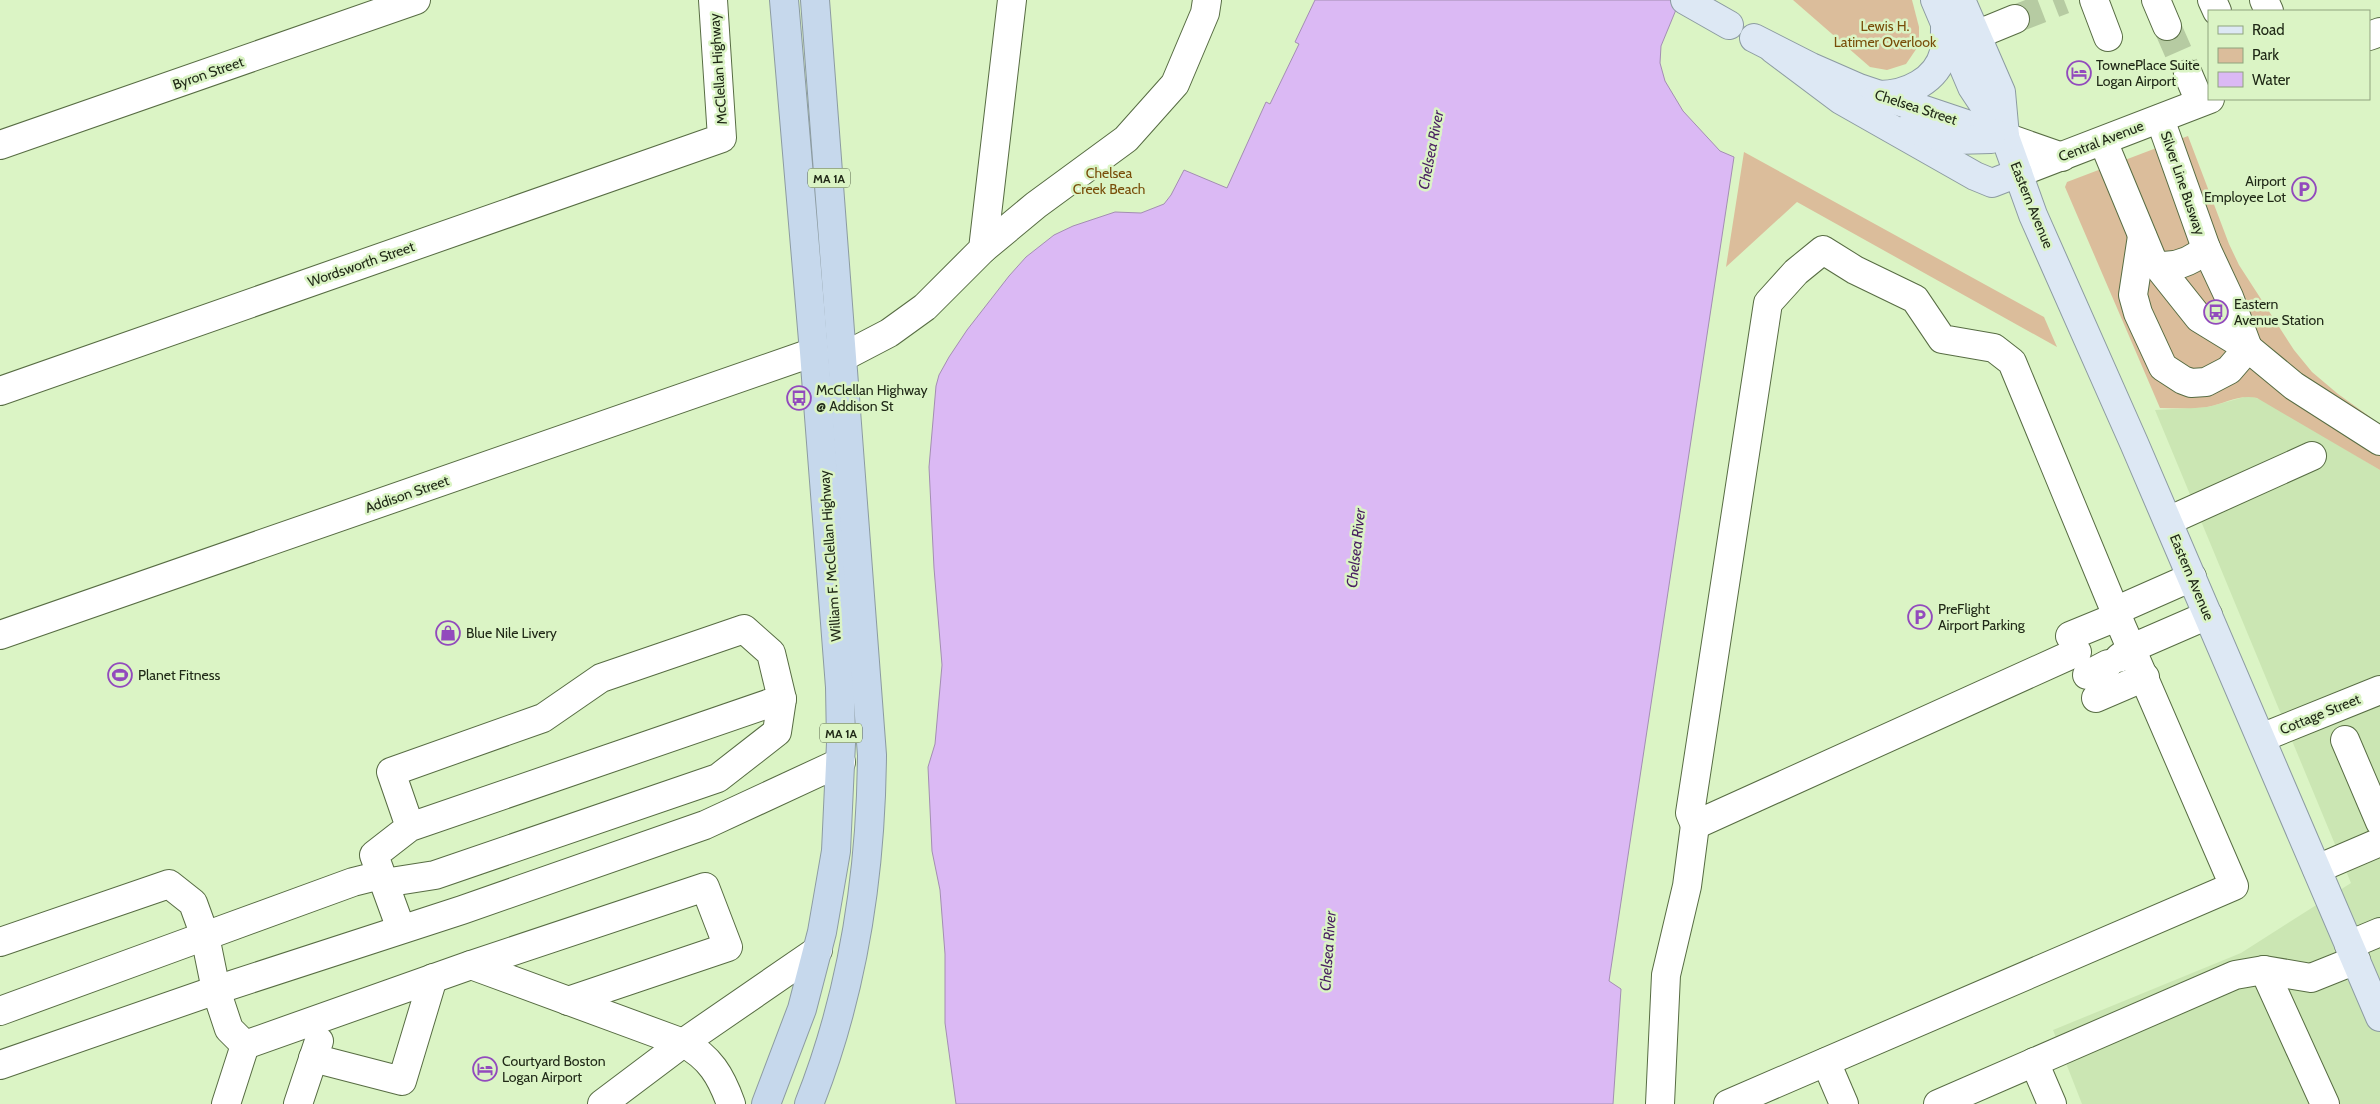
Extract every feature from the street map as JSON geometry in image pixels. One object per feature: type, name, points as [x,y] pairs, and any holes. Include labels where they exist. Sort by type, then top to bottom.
[{"type":"highway","name":"William F. McClellan Highway","points":[[766,1104],[797,1023],[818,950],[836,851],[841,762],[840,687],[784,0]]},
{"type":"highway","name":"William F. McClellan Highway","points":[[809,1104],[834,1030],[852,958],[867,866],[871,811],[871,718],[815,0]]},
{"type":"main road","points":[[1685,0],[1729,25]]},
{"type":"main road","points":[[1935,0],[1945,28],[1972,87],[2005,137]]},
{"type":"main road","points":[[1961,0],[2001,92],[2005,137]]},
{"type":"main road","points":[[1868,102],[1910,90],[1929,77],[1935,70],[1944,52],[1945,28]]},
{"type":"main road","name":"Chelsea Street","points":[[1763,43],[1836,79],[1952,164],[1992,183]]},
{"type":"main road","name":"Chelsea Street","points":[[1868,102],[2005,137]]},
{"type":"main road","name":"Eastern Avenue","points":[[2005,137],[2034,215],[2379,1011]]},
{"type":"main road","name":"Central Avenue","points":[[1992,183],[2018,173]]},
{"type":"street","name":"Byron Street","points":[[0,145],[416,0]]},
{"type":"street","name":"McClellan Highway","points":[[713,0],[722,138]]},
{"type":"street","points":[[983,249],[1012,0]]},
{"type":"street","points":[[843,357],[889,333],[925,307],[983,249],[1036,205],[1126,139],[1175,84],[1205,13],[1207,0]]},
{"type":"street","points":[[2094,0],[2108,37]]},
{"type":"street","points":[[2156,0],[2167,26]]},
{"type":"street","points":[[1976,35],[2015,19]]},
{"type":"street","points":[[2188,74],[2205,101]]},
{"type":"street","name":"Central Avenue","points":[[2018,173],[2205,101]]},
{"type":"street","name":"Silver Line Busway","points":[[2160,119],[2206,248],[2229,297],[2248,348]]},
{"type":"street","name":"Chelsea Street","points":[[2005,137],[2062,157]]},
{"type":"street","name":"Wordsworth Street","points":[[0,391],[722,138]]},
{"type":"street","points":[[2103,141],[2156,266],[2199,318],[2248,348],[2294,386],[2380,441]]},
{"type":"street","points":[[2142,236],[2133,295],[2138,313],[2163,366],[2183,380],[2206,382],[2229,370],[2248,348]]},
{"type":"street","name":"Silver Line Busway","points":[[2156,266],[2172,266],[2188,261],[2206,248]]},
{"type":"street","points":[[1660,1104],[1666,975],[1687,886],[1695,825],[1690,814],[1768,303],[1796,272],[1823,250],[1856,270],[1915,299],[1942,339],[1994,348],[2012,362],[2116,611],[2098,661]]},
{"type":"street","name":"Addison Street","points":[[0,636],[814,352]]},
{"type":"street","points":[[2168,521],[2312,456]]},
{"type":"street","points":[[2098,661],[2109,620],[2116,611],[2192,577]]},
{"type":"street","points":[[1695,825],[2208,616]]},
{"type":"street","points":[[0,1011],[205,936],[382,879],[435,875],[718,778],[777,732],[782,699],[771,653],[744,629],[601,678],[543,718],[391,772],[410,828]]},
{"type":"street","points":[[1728,1104],[2234,886],[2145,677],[2098,661]]},
{"type":"street","points":[[2098,661],[2145,677]]},
{"type":"street","name":"Cottage Street","points":[[2261,738],[2380,690]]},
{"type":"street","points":[[401,929],[374,855],[410,828],[782,699]]},
{"type":"street","points":[[2345,740],[2380,822]]},
{"type":"street","points":[[0,1065],[216,990],[462,910],[705,825],[841,762]]},
{"type":"street","points":[[2317,869],[2380,842]]},
{"type":"street","points":[[0,942],[169,884],[193,902],[205,936],[216,990],[229,1029],[245,1045]]},
{"type":"street","points":[[245,1045],[433,978],[705,887],[728,947],[568,1001]]},
{"type":"street","points":[[1938,1104],[1989,1094],[2034,1062],[2219,981],[2242,973],[2264,970],[2310,978],[2380,932]]},
{"type":"street","points":[[602,1104],[635,1091],[683,1042],[818,950]]},
{"type":"street","points":[[471,965],[683,1042],[698,1050],[714,1066],[731,1104]]},
{"type":"street","points":[[2264,970],[2325,1104]]},
{"type":"street","points":[[313,1058],[402,1081],[433,978]]},
{"type":"street","points":[[298,1104],[327,1016]]},
{"type":"street","points":[[226,1104],[245,1045]]},
{"type":"street","points":[[1826,1062],[1844,1104]]},
{"type":"street","points":[[2034,1062],[2052,1104]]},
{"type":"shaded area","points":[[2248,396],[2264,400],[2380,470],[2380,1104],[2082,1104],[2053,1030],[2241,953],[2351,883],[2155,410],[2208,407]]},
{"type":"green space","name":"Lewis H. Latimer Overlook","points":[[1793,0],[1912,0],[1919,27],[1919,45],[1906,64],[1887,70],[1870,67]]},
{"type":"green space","points":[[2188,136],[2229,244],[2239,265],[2294,350],[2312,372],[2338,394],[2380,424],[2380,470],[2257,398],[2238,398],[2201,408],[2160,408],[2065,187],[2067,182]]},
{"type":"green space","points":[[1744,152],[2044,317],[2057,347],[1797,202],[1726,267]]},
{"type":"water","name":"Chelsea River","points":[[1315,0],[1680,0],[1661,46],[1660,63],[1665,81],[1683,111],[1720,151],[1734,157],[1609,981],[1621,989],[1613,1104],[956,1104],[945,1023],[945,954],[940,890],[932,851],[928,767],[935,744],[942,665],[934,568],[929,467],[936,386],[939,375],[967,330],[1009,276],[1026,257],[1054,235],[1073,226],[1115,212],[1141,213],[1164,204],[1184,170],[1227,188],[1266,102],[1270,104],[1299,44],[1295,42]]},
{"type":"tunnel","points":[[2015,19],[2064,0]]},
{"type":"tunnel","points":[[2167,26],[2188,74]]},
{"type":"place","name":"TownePlace Suite Logan Airport","points":[[2079,73]]},
{"type":"place","name":"Airport Employee Lot","points":[[2304,189]]},
{"type":"place","name":"Eastern Avenue Station","points":[[2216,312]]},
{"type":"place","name":"McClellan Highway @ Addison St","points":[[799,398]]},
{"type":"place","name":"PreFlight Airport Parking","points":[[1920,617]]},
{"type":"place","name":"Blue Nile Livery","points":[[448,633]]},
{"type":"place","name":"Planet Fitness","points":[[120,675]]},
{"type":"place","name":"Courtyard Boston Logan Airport","points":[[485,1069]]},
{"type":"park label","name":"Chelsea Creek Beach","points":[[1109,182]]}]
